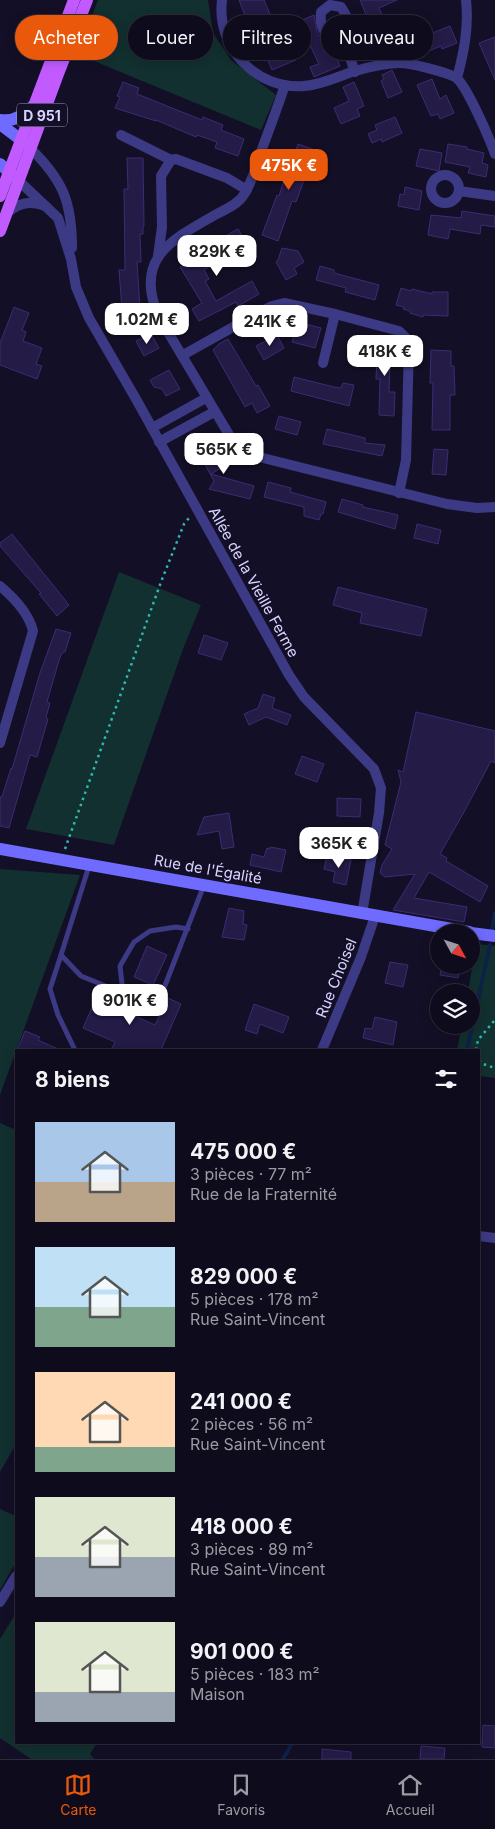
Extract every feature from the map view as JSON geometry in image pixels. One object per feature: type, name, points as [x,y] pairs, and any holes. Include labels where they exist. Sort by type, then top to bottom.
[{"type":"main road","name":"D 951","points":[[26,143],[34,106],[76,0]]},
{"type":"main road","name":"D 951","points":[[26,143],[76,0]]},
{"type":"main road","name":"D 951","points":[[0,196],[26,143],[87,0]]},
{"type":"main road","name":"D 951","points":[[0,231],[10,173]]},
{"type":"street","points":[[222,0],[220,16],[223,29],[233,52],[252,70],[266,79],[285,85],[314,85],[371,67],[402,63],[445,73],[457,78],[483,124],[495,154]]},
{"type":"street","points":[[457,78],[463,55],[467,23],[466,0]]},
{"type":"street","points":[[350,60],[354,72]]},
{"type":"street","points":[[158,257],[164,248],[177,237],[239,201],[247,190],[285,85]]},
{"type":"street","points":[[0,122],[20,117],[34,106]]},
{"type":"street","points":[[0,122],[26,143]]},
{"type":"street","points":[[121,136],[171,160],[176,159],[227,178],[247,190]]},
{"type":"street","name":"Allée de la Vieille Ferme","points":[[26,143],[52,171],[64,194],[72,225],[71,259]]},
{"type":"street","points":[[171,160],[161,176],[162,227],[158,257],[152,276],[152,303],[234,444],[245,452],[259,457],[400,494],[461,507],[495,507]]},
{"type":"street","name":"Allée de la Vieille Ferme","points":[[10,173],[50,208],[61,223],[71,259],[76,287],[88,318],[160,442],[289,675],[304,697],[374,769],[381,788],[379,813],[362,914]]},
{"type":"street","points":[[459,191],[495,196]]},
{"type":"street","points":[[3,213],[13,207],[30,202],[50,208]]},
{"type":"street","points":[[183,356],[272,306],[290,304],[399,331],[408,339],[409,345],[406,460],[400,494]]},
{"type":"street","points":[[323,363],[335,314]]},
{"type":"street","points":[[152,428],[206,398]]},
{"type":"street","points":[[160,442],[214,412]]},
{"type":"street","points":[[0,586],[31,622],[33,631],[0,743]]},
{"type":"street","name":"Rue de l'Égalité","points":[[0,849],[430,926]]},
{"type":"street","name":"Rue Choisel","points":[[322,1049],[361,957],[375,916]]},
{"type":"street","name":"Rue de l'Égalité","points":[[480,934],[495,936]]},
{"type":"street","points":[[480,1236],[495,1238]]},
{"type":"street","points":[[0,1602],[15,1578]]},
{"type":"lane","points":[[75,1049],[58,1015],[50,988],[89,865]]},
{"type":"lane","points":[[60,955],[81,976],[144,1000],[154,997],[164,988],[205,885]]},
{"type":"lane","points":[[122,993],[120,966],[134,942],[150,931],[176,927],[188,929]]},
{"type":"path","points":[[61,860],[161,582],[184,524],[197,508]]},
{"type":"path","points":[[476,1049],[478,1040],[495,1021]]},
{"type":"path","points":[[480,1061],[495,1068]]},
{"type":"green space","points":[[98,0],[208,0],[210,15],[128,15],[128,60],[213,60],[213,33],[223,48],[223,60],[231,60],[276,95],[261,130],[92,60],[118,60],[118,15],[92,15]]},
{"type":"green space","points":[[119,572],[201,605],[183,649],[114,845],[26,829]]},
{"type":"green space","points":[[0,869],[80,875],[17,1049],[15,1049],[0,1095]]},
{"type":"green space","points":[[480,944],[495,946],[495,1078],[480,1076],[480,1049],[457,1049],[460,1034],[480,1034],[480,984],[469,984],[471,974],[480,974]]},
{"type":"green space","points":[[0,1123],[15,1130],[15,1446],[0,1472]]},
{"type":"green space","points":[[0,1509],[15,1516],[15,1564],[0,1590]]},
{"type":"green space","points":[[15,1615],[15,1744],[96,1744],[90,1754],[94,1759],[31,1759],[0,1738],[0,1639]]},
{"type":"building","points":[[239,0],[264,0],[270,15],[245,15]]},
{"type":"building","points":[[360,0],[397,0],[379,8],[382,15],[366,15]]},
{"type":"building","points":[[314,15],[317,32],[321,38],[321,60],[338,60],[340,66],[314,77],[310,67],[319,64],[311,47],[311,16]]},
{"type":"building","points":[[450,26],[457,43],[442,49],[441,46],[433,49],[433,33]]},
{"type":"building","points":[[495,37],[495,80],[479,43]]},
{"type":"building","points":[[268,60],[296,60],[272,70]]},
{"type":"building","points":[[392,70],[402,92],[388,98],[381,81],[384,79],[382,75]]},
{"type":"building","points":[[432,79],[440,99],[446,95],[454,113],[440,119],[438,114],[431,116],[417,85]]},
{"type":"building","points":[[123,82],[139,88],[137,94],[202,120],[203,117],[223,125],[221,130],[244,139],[238,156],[215,148],[217,142],[197,135],[196,137],[156,120],[115,108],[120,97],[117,96]]},
{"type":"building","points":[[354,82],[364,106],[357,109],[360,116],[341,124],[334,108],[349,101],[343,87]]},
{"type":"building","points":[[395,117],[402,133],[382,142],[381,139],[372,143],[368,134],[377,130],[375,125]]},
{"type":"building","points":[[298,144],[315,150],[296,202],[292,201],[278,241],[262,235],[277,195],[279,196],[293,152],[295,153]]},
{"type":"building","points":[[448,144],[467,147],[467,149],[484,153],[482,163],[488,165],[486,177],[468,173],[470,167],[445,162]]},
{"type":"building","points":[[420,149],[442,153],[439,171],[416,166]]},
{"type":"building","points":[[127,158],[143,158],[144,226],[143,234],[140,234],[141,262],[137,262],[140,308],[122,309],[119,270],[125,270],[124,189],[128,189]]},
{"type":"building","points":[[405,187],[422,191],[419,210],[398,206],[400,194],[404,195]]},
{"type":"building","points":[[462,211],[495,216],[495,227],[481,225],[480,234],[450,229],[448,239],[428,235],[431,215],[461,218]]},
{"type":"building","points":[[238,229],[248,246],[204,270],[209,279],[205,281],[216,301],[252,281],[259,294],[238,306],[236,302],[199,321],[192,309],[202,303],[180,267],[205,253],[204,251],[221,242],[220,239]]},
{"type":"building","points":[[282,248],[298,251],[304,262],[294,268],[297,274],[286,280],[276,262]]},
{"type":"building","points":[[320,266],[334,270],[334,273],[379,285],[375,300],[345,292],[346,288],[316,280]]},
{"type":"building","points":[[401,288],[432,294],[432,292],[448,292],[448,316],[423,315],[423,317],[410,313],[410,311],[403,309],[404,307],[396,305]]},
{"type":"building","points":[[14,307],[29,313],[22,330],[26,332],[23,341],[42,348],[36,364],[42,366],[37,379],[0,365],[0,343]]},
{"type":"building","points":[[298,322],[321,328],[315,348],[292,342]]},
{"type":"building","points":[[151,334],[159,348],[144,356],[136,341]]},
{"type":"building","points":[[277,335],[284,348],[264,360],[256,346]]},
{"type":"building","points":[[378,336],[391,336],[389,392],[395,392],[394,416],[379,415],[380,379],[376,379]]},
{"type":"building","points":[[228,339],[270,406],[257,413],[252,403],[245,407],[213,350]]},
{"type":"building","points":[[431,350],[451,351],[451,366],[454,366],[455,395],[450,395],[450,430],[432,430],[433,383],[430,383]]},
{"type":"building","points":[[169,370],[180,389],[166,396],[162,389],[154,387],[150,380]]},
{"type":"building","points":[[294,377],[341,388],[343,383],[354,385],[349,406],[291,391]]},
{"type":"building","points":[[279,416],[301,422],[297,435],[275,429]]},
{"type":"building","points":[[327,429],[365,438],[365,443],[385,445],[382,456],[323,444]]},
{"type":"building","points":[[213,442],[226,465],[211,474],[254,486],[250,499],[209,489],[214,481],[203,461],[207,459],[201,449]]},
{"type":"building","points":[[434,449],[448,450],[446,475],[432,474]]},
{"type":"building","points":[[268,482],[291,488],[290,492],[326,502],[323,514],[321,514],[319,520],[304,516],[304,507],[264,497]]},
{"type":"building","points":[[342,499],[363,505],[363,507],[398,515],[395,529],[338,512]]},
{"type":"building","points":[[417,524],[441,530],[438,544],[414,538]]},
{"type":"building","points":[[12,534],[69,605],[57,616],[39,594],[41,593],[0,546],[0,543]]},
{"type":"building","points":[[338,587],[427,609],[421,636],[360,623],[362,613],[333,605]]},
{"type":"building","points":[[56,629],[71,633],[65,652],[60,657],[47,702],[50,703],[46,717],[48,719],[37,757],[30,755],[9,828],[0,826],[0,797],[2,797],[12,769],[40,673]]},
{"type":"building","points":[[204,635],[228,643],[221,660],[198,653]]},
{"type":"building","points":[[263,694],[275,698],[272,708],[291,715],[287,725],[266,717],[249,725],[244,714],[258,708]]},
{"type":"building","points":[[416,712],[495,731],[495,763],[491,761],[440,854],[447,858],[446,861],[488,886],[480,902],[429,872],[414,898],[467,907],[464,922],[393,910],[415,874],[385,877],[380,873],[382,865],[392,849],[385,845],[401,782],[398,770],[403,772]]},
{"type":"building","points":[[302,756],[324,764],[317,782],[295,774]]},
{"type":"building","points":[[337,798],[361,799],[360,817],[337,816]]},
{"type":"building","points":[[229,813],[234,847],[222,849],[219,831],[197,835],[204,817]]},
{"type":"building","points":[[270,847],[286,850],[281,872],[250,865],[252,854],[264,857],[267,848],[270,849]]},
{"type":"building","points":[[327,856],[351,860],[346,885],[333,882],[335,872],[324,869]]},
{"type":"building","points":[[229,908],[244,911],[243,924],[247,925],[244,940],[222,937]]},
{"type":"building","points":[[147,946],[167,955],[153,985],[134,977]]},
{"type":"building","points":[[390,962],[408,965],[403,987],[385,983]]},
{"type":"building","points":[[440,974],[459,974],[458,978]]},
{"type":"building","points":[[98,994],[115,1001],[113,1006],[155,1025],[168,998],[181,1004],[161,1049],[112,1049],[115,1042],[83,1028]]},
{"type":"building","points":[[254,1004],[289,1017],[283,1033],[260,1024],[257,1034],[245,1030]]},
{"type":"building","points":[[375,1017],[397,1022],[393,1045],[363,1038],[365,1028],[372,1029]]},
{"type":"building","points":[[25,1031],[40,1037],[38,1040],[58,1049],[17,1049]]},
{"type":"building","points":[[483,1725],[495,1726],[495,1748],[482,1747]]},
{"type":"building","points":[[421,1746],[445,1748],[444,1759],[420,1759]]},
{"type":"building","points":[[322,1749],[351,1752],[351,1759],[322,1759]]},
{"type":"waterway","points":[[492,929],[495,913]]},
{"type":"waterway","points":[[467,1049],[490,945]]},
{"type":"waterway","points":[[283,1759],[292,1744]]}]
